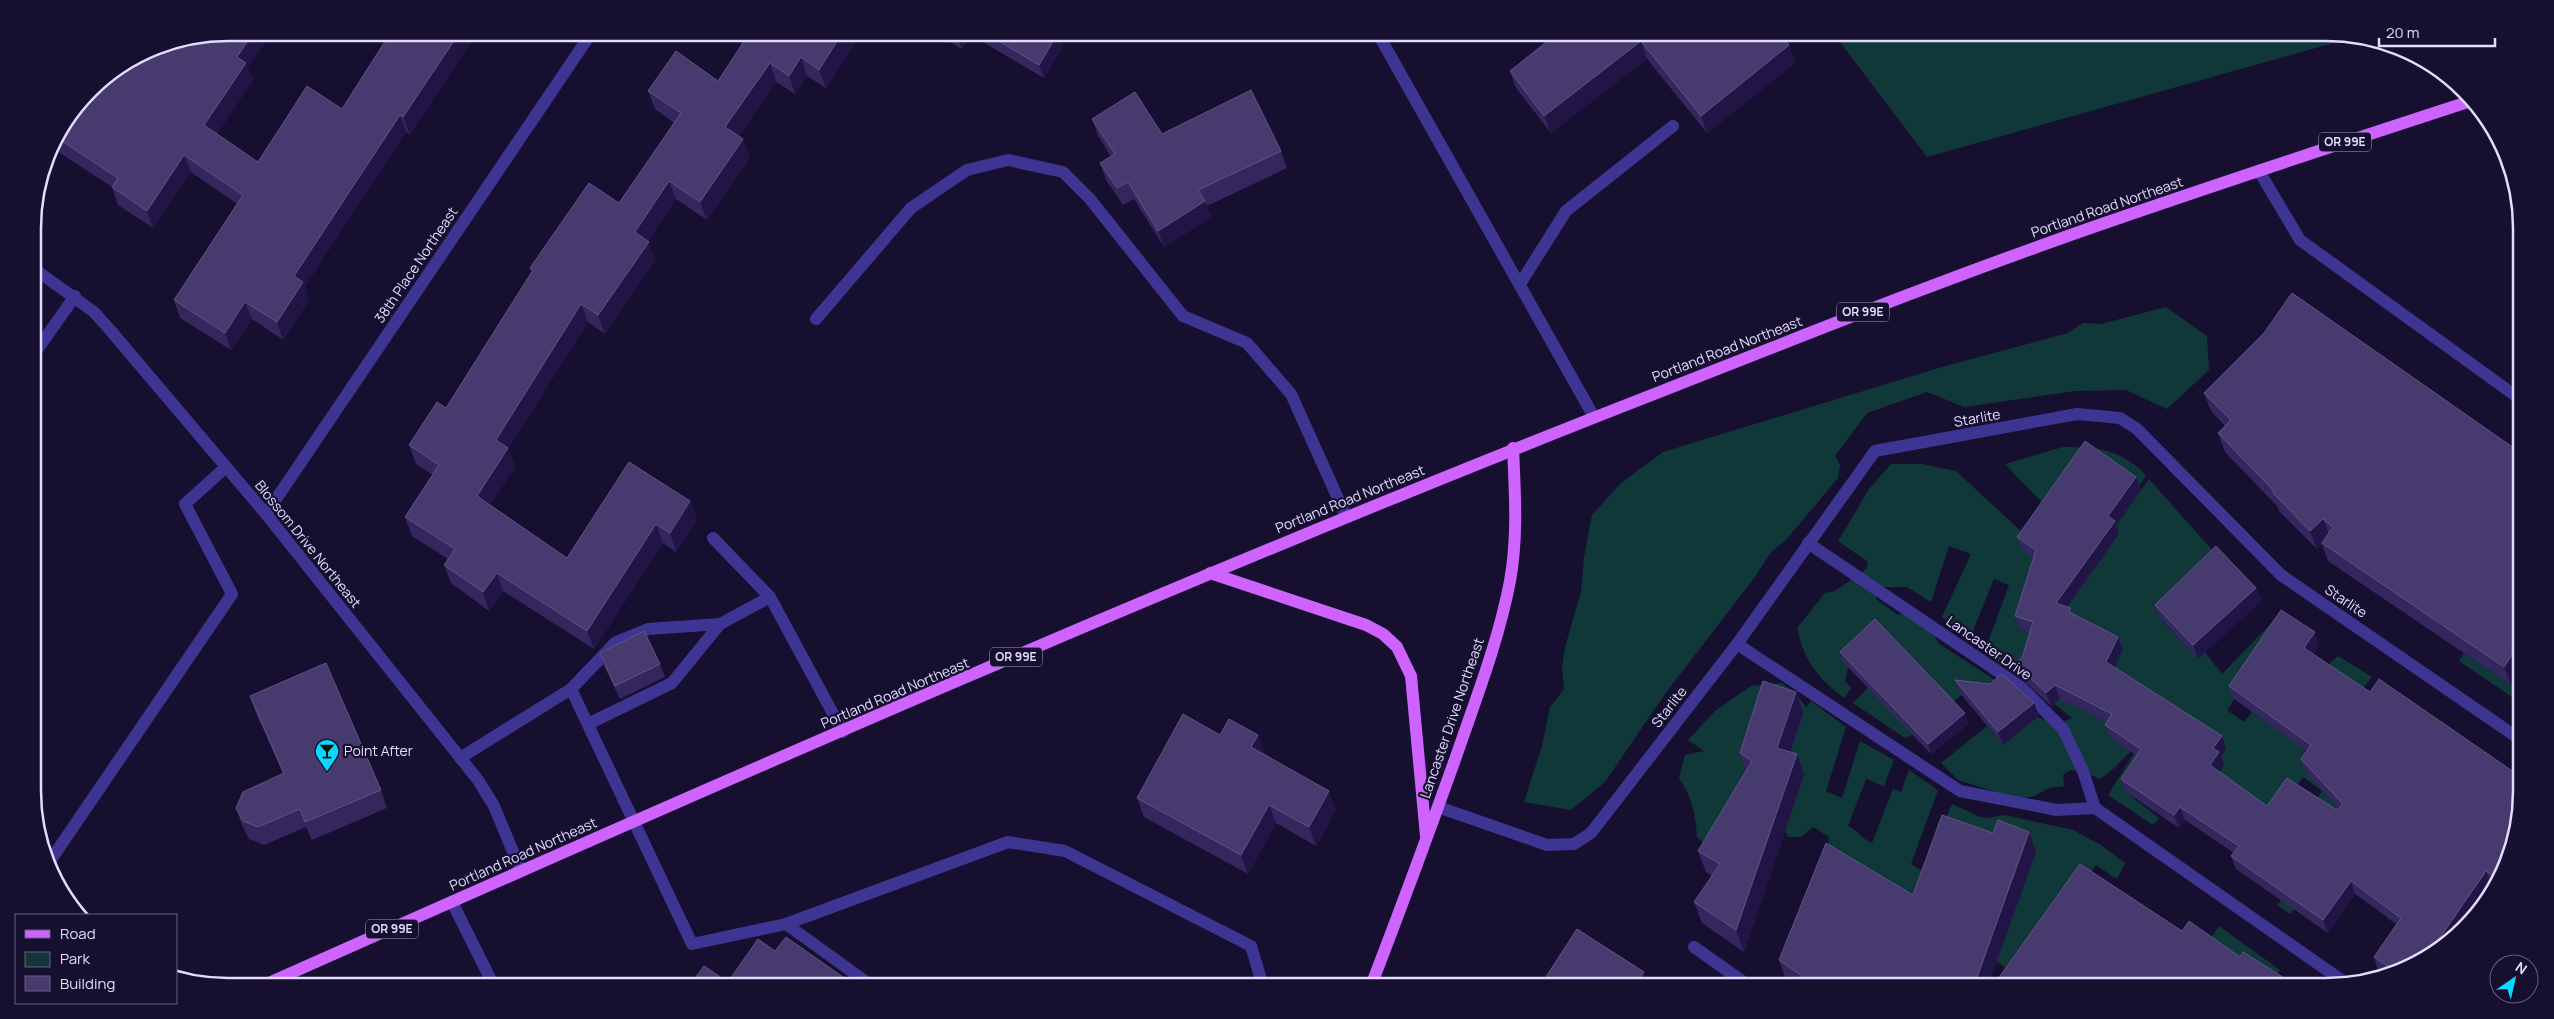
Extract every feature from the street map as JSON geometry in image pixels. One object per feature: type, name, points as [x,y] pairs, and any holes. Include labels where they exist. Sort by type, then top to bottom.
[{"type":"main road","name":"Portland Road Northeast","points":[[280,978],[521,871],[1210,573],[1513,448],[1864,312],[2093,227],[2464,103]]},
{"type":"main road","name":"Lancaster Drive Northeast","points":[[1374,978],[1426,843],[1484,676],[1510,581],[1515,540],[1513,448]]},
{"type":"main road","points":[[1210,573],[1366,625],[1383,634],[1396,647],[1411,676],[1426,843]]},
{"type":"street","name":"38th Place Northeast","points":[[266,514],[586,41]]},
{"type":"street","points":[[1382,41],[1594,417]]},
{"type":"street","points":[[1520,284],[1566,212],[1672,126]]},
{"type":"street","points":[[816,319],[911,208],[967,170],[1008,160],[1063,172],[1090,199],[1183,316],[1247,343],[1291,394],[1346,516]]},
{"type":"street","points":[[2259,171],[2300,240],[2513,394]]},
{"type":"street","name":"Blossom Drive Northeast","points":[[41,273],[75,296],[94,312],[266,514],[478,780],[494,806],[521,871]]},
{"type":"street","points":[[41,344],[75,296]]},
{"type":"street","name":"Starlite","points":[[1438,807],[1547,845],[1574,844],[1591,833],[1737,644],[1875,452],[2077,414],[2120,418],[2138,429],[2153,442],[2281,575],[2513,734]]},
{"type":"street","points":[[53,856],[232,594],[185,504],[226,467]]},
{"type":"street","points":[[714,538],[770,597],[843,732]]},
{"type":"street","name":"Lancaster Drive","points":[[1808,543],[2021,687],[2063,729],[2083,771],[2095,808]]},
{"type":"street","points":[[588,724],[672,683],[720,624],[770,597]]},
{"type":"street","points":[[460,758],[571,689],[616,642],[648,629],[720,624]]},
{"type":"street","points":[[1737,644],[1960,792],[2057,810],[2095,808],[2337,977]]},
{"type":"street","points":[[571,689],[692,944],[786,924],[1008,842],[1065,851],[1251,946],[1261,978]]},
{"type":"street","points":[[452,902],[490,978]]},
{"type":"street","points":[[786,924],[861,978]]},
{"type":"street","points":[[1694,947],[1737,978]]},
{"type":"green space","points":[[1839,41],[2337,42],[1927,157]]},
{"type":"green space","points":[[2166,307],[2207,336],[2209,370],[2167,409],[2126,390],[2075,391],[1964,407],[1927,392],[1867,413],[1835,456],[1840,465],[1838,478],[1786,540],[1771,552],[1755,577],[1665,694],[1605,782],[1571,810],[1524,802],[1542,746],[1550,707],[1564,689],[1562,667],[1565,647],[1581,592],[1584,557],[1592,515],[1621,483],[1663,452],[1942,367],[2068,333],[2083,323],[2101,324]]},
{"type":"green space","points":[[2063,447],[2087,448],[2108,451],[2118,455],[2136,466],[2146,475],[2113,530],[2149,479],[2221,560],[2163,622],[2198,658],[2205,652],[2222,674],[2282,612],[2286,623],[2227,710],[2244,722],[2252,712],[2266,722],[2338,656],[2372,677],[2348,707],[2301,747],[2319,760],[2401,697],[2453,729],[2448,736],[2489,881],[2481,895],[2460,921],[2420,941],[2387,918],[2414,881],[2436,862],[2294,910],[2290,914],[2277,905],[2297,882],[2307,814],[2322,791],[2303,777],[2264,831],[2126,792],[2159,818],[2153,825],[2108,795],[2143,739],[2113,769],[2100,779],[2083,771],[2070,770],[2063,775],[2064,786],[2049,788],[2033,797],[2012,797],[1958,780],[1941,763],[1987,726],[2003,745],[1963,694],[1909,737],[1905,738],[1853,703],[1886,669],[1849,663],[1845,681],[1851,688],[1844,698],[1826,683],[1813,668],[1804,651],[1797,628],[1825,593],[1835,591],[1866,569],[1868,562],[1838,541],[1869,489],[1891,464],[1922,464],[1956,471],[2023,533],[2046,507],[2005,464]],"holes":[[[1949,546],[1971,554],[1942,617],[1970,638],[1994,579],[2009,585],[1986,648],[1996,655],[1999,665],[2016,667],[2024,680],[2072,718],[2065,721],[2049,721],[2037,717],[2018,695],[1938,643],[1926,616],[1908,611],[1898,615],[1876,599],[1882,587],[1907,587],[1931,602]]]},
{"type":"green space","points":[[2464,653],[2511,685],[2513,682],[2513,698],[2459,661]]},
{"type":"green space","points":[[1782,683],[1797,695],[1806,707],[1811,701],[1846,727],[1826,791],[1842,798],[1860,741],[1894,760],[1884,786],[1866,779],[1848,826],[1868,841],[1872,843],[1893,789],[1901,792],[1909,770],[1938,790],[1911,864],[1922,871],[1952,804],[1980,817],[2005,815],[2073,830],[2101,845],[2125,863],[2117,879],[2096,865],[2033,953],[2006,968],[1833,856],[1828,842],[1829,837],[1813,827],[1801,837],[1788,837],[1778,813],[1713,851],[1697,837],[1696,821],[1692,806],[1679,778],[1685,755],[1704,751],[1688,740],[1715,711],[1751,686]]},
{"type":"green space","points":[[2219,926],[2280,970],[2275,978],[2263,978],[2206,945]]},
{"type":"building","points":[[248,41],[237,57],[246,63],[204,125],[258,162],[307,86],[342,109],[385,41],[454,41],[403,117],[400,115],[294,276],[303,282],[277,322],[245,302],[225,333],[174,300],[243,195],[184,155],[147,211],[112,187],[118,178],[63,142],[80,115],[105,88],[135,66],[168,51],[204,43]]},
{"type":"building","points":[[744,41],[837,41],[819,70],[801,57],[789,76],[770,63],[725,127],[743,139],[700,202],[669,181],[635,232],[649,242],[598,315],[581,304],[496,440],[508,448],[477,496],[567,558],[629,462],[690,501],[670,533],[656,524],[587,631],[497,573],[483,592],[444,565],[455,549],[405,517],[439,465],[409,445],[437,402],[446,408],[533,270],[530,268],[589,183],[619,203],[681,113],[648,91],[676,51],[718,81]]},
{"type":"building","points":[[999,41],[1053,41],[1039,65]]},
{"type":"building","points":[[1548,41],[1641,41],[1544,116],[1510,71]]},
{"type":"building","points":[[1641,41],[1786,41],[1789,45],[1701,116]]},
{"type":"building","points":[[1251,90],[1281,151],[1198,190],[1205,201],[1158,231],[1128,182],[1117,188],[1100,163],[1115,154],[1092,119],[1135,92],[1162,134]]},
{"type":"building","points":[[2292,293],[2513,447],[2513,653],[2504,667],[2322,543],[2333,527],[2323,519],[2310,531],[2218,433],[2231,420],[2204,393],[2264,333]]},
{"type":"building","points":[[2085,441],[2136,477],[2108,516],[2115,521],[2056,603],[2070,608],[2069,612],[2118,637],[2106,662],[2222,736],[2213,748],[2219,752],[2210,765],[2267,806],[2287,778],[2337,810],[2343,804],[2301,759],[2311,745],[2229,686],[2281,610],[2315,632],[2304,648],[2370,692],[2379,679],[2513,771],[2509,827],[2503,851],[2492,875],[2486,871],[2439,939],[2419,953],[2388,967],[2374,957],[2401,918],[2351,881],[2323,920],[2231,856],[2239,846],[2180,807],[2174,815],[2121,779],[2141,749],[2105,725],[2112,714],[2055,685],[2046,693],[2015,663],[2022,658],[2033,622],[2015,616],[2036,550],[2017,537]]},
{"type":"building","points":[[2216,546],[2256,588],[2193,645],[2155,605]]},
{"type":"building","points":[[1875,619],[1965,713],[1928,744],[1840,652]]},
{"type":"building","points":[[644,631],[660,664],[615,686],[600,653]]},
{"type":"building","name":"Point After","points":[[326,663],[381,790],[305,822],[300,809],[258,827],[243,821],[236,808],[243,792],[284,773],[250,696]]},
{"type":"building","points":[[2002,674],[2034,703],[1998,732],[1955,680],[1990,684]]},
{"type":"building","points":[[1763,681],[1796,692],[1777,748],[1797,754],[1736,930],[1694,902],[1720,864],[1698,851],[1752,761],[1740,753]]},
{"type":"building","points":[[1183,714],[1220,735],[1229,719],[1258,735],[1251,747],[1329,791],[1309,827],[1269,805],[1241,855],[1137,798]]},
{"type":"building","points":[[1942,815],[1993,833],[1998,820],[2029,832],[1977,978],[1805,978],[1779,960],[1826,843],[1913,895]]},
{"type":"building","points":[[2080,864],[2182,931],[2189,921],[2240,957],[2243,952],[2284,978],[1999,978]]},
{"type":"building","points":[[1577,929],[1644,972],[1640,978],[1545,978]]},
{"type":"building","points":[[786,937],[845,978],[731,978],[758,939],[775,951]]},
{"type":"building","points":[[704,966],[722,978],[695,978]]},
{"type":"place","name":"Point After","points":[[327,772]]}]
